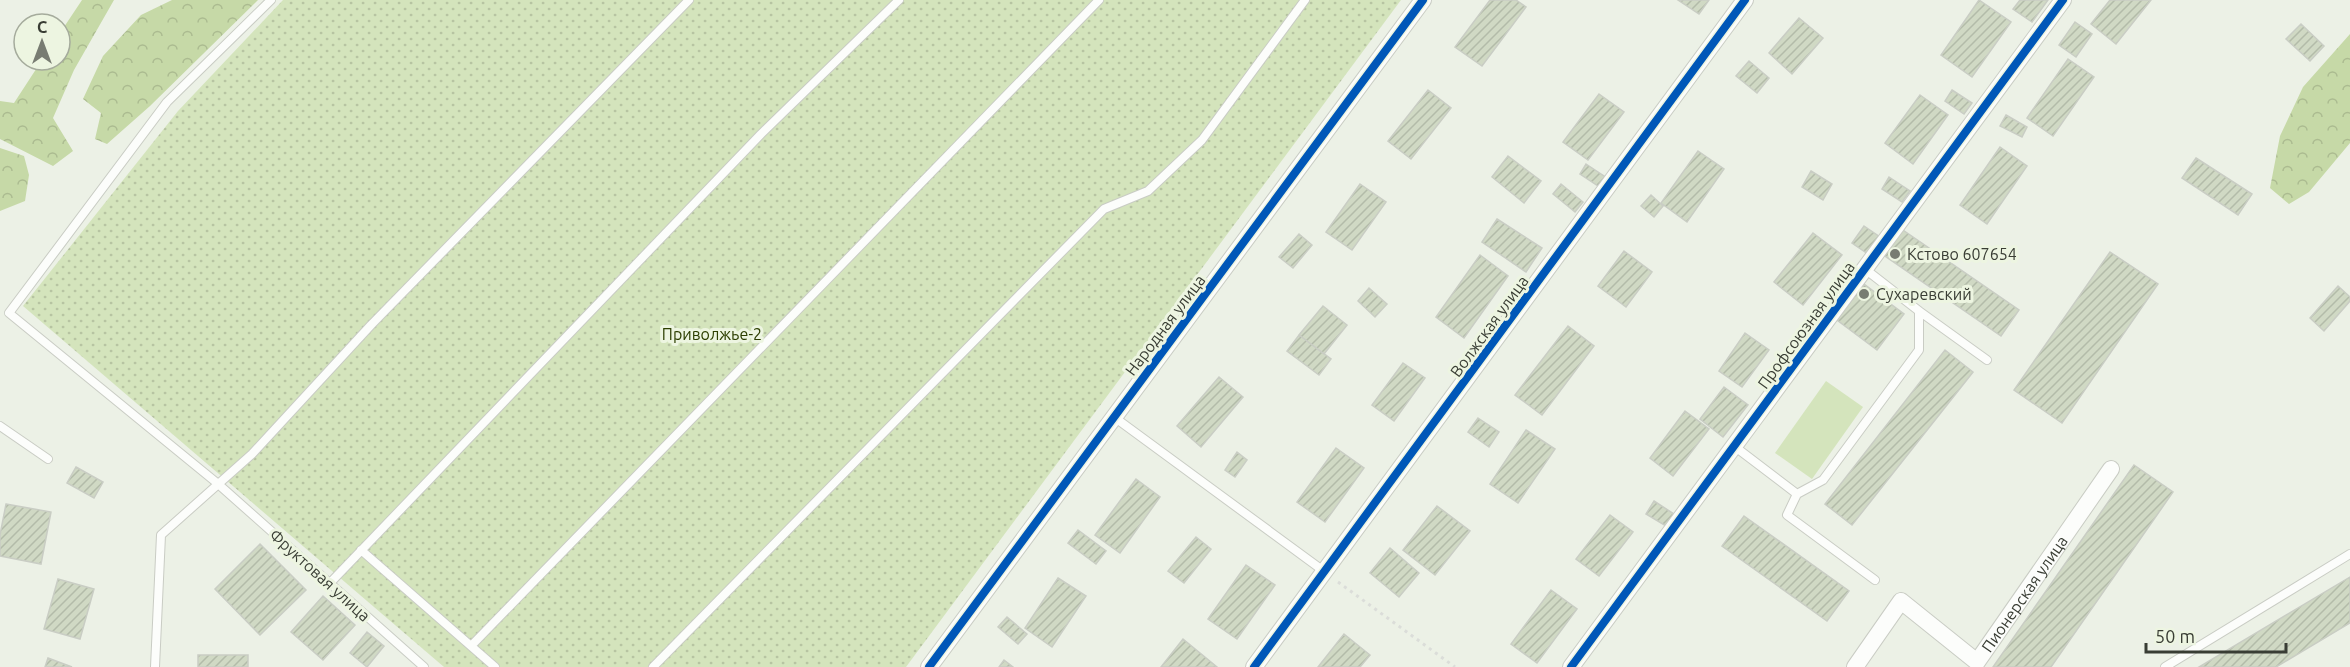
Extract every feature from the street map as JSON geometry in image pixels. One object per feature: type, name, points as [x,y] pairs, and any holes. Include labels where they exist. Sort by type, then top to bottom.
[{"type":"street","name":"Народная улица","points":[[929,667],[1423,0]]},
{"type":"street","name":"Волжская улица","points":[[1254,667],[1745,0]]},
{"type":"street","name":"Профсоюзная улица","points":[[1571,667],[2063,0]]},
{"type":"street","name":"Пионерская улица","points":[[1855,667],[1901,602],[1975,664],[2111,469]]},
{"type":"lane","name":"Фруктовая улица","points":[[271,0],[167,102],[9,313],[217,483],[424,667]]},
{"type":"lane","points":[[155,667],[161,535],[252,454],[371,325],[689,0]]},
{"type":"lane","points":[[330,583],[761,134],[899,0]]},
{"type":"lane","points":[[471,646],[1099,0]]},
{"type":"lane","points":[[653,667],[1104,209],[1148,191],[1203,140],[1305,0]]},
{"type":"lane","points":[[1865,268],[1919,311],[1988,360]]},
{"type":"lane","points":[[1875,580],[1787,515],[1797,494],[1823,480],[1919,350],[1919,311]]},
{"type":"lane","points":[[1114,417],[1325,572]]},
{"type":"lane","points":[[0,426],[48,459]]},
{"type":"lane","points":[[1734,446],[1797,494]]},
{"type":"lane","points":[[361,550],[495,667]]},
{"type":"lane","points":[[2164,667],[2350,554]]},
{"type":"path","points":[[1325,572],[1455,667]]},
{"type":"green space","points":[[82,0],[114,0],[74,70],[53,118],[73,151],[53,166],[0,139],[0,101],[14,103],[34,72],[72,72],[72,15]]},
{"type":"green space","points":[[172,0],[258,0],[150,106],[107,144],[95,139],[101,113],[83,99],[103,56],[141,15]]},
{"type":"green space","name":"Приволжье-2","points":[[283,0],[1401,0],[906,667],[444,667],[23,306],[178,111]]},
{"type":"green space","points":[[2350,34],[2350,143],[2309,192],[2289,204],[2270,188],[2280,136],[2303,87]]},
{"type":"green space","points":[[0,148],[24,156],[29,175],[25,201],[0,211]]},
{"type":"green space","points":[[1826,381],[1863,407],[1812,479],[1775,453]]},
{"type":"building","points":[[1490,0],[1516,0],[1526,7],[1482,66],[1455,47]]},
{"type":"building","points":[[1678,0],[1709,0],[1699,14]]},
{"type":"building","points":[[1979,0],[2011,22],[1972,77],[1941,55]]},
{"type":"building","points":[[2020,0],[2048,0],[2032,22],[2013,9]]},
{"type":"building","points":[[2110,0],[2151,0],[2116,44],[2091,24]]},
{"type":"building","points":[[1799,18],[1823,38],[1792,74],[1769,53]]},
{"type":"building","points":[[2075,22],[2092,34],[2076,57],[2059,45]]},
{"type":"building","points":[[2301,24],[2324,46],[2310,61],[2286,39]]},
{"type":"building","points":[[2068,59],[2094,77],[2053,136],[2027,118]]},
{"type":"building","points":[[1749,61],[1769,78],[1757,93],[1736,76]]},
{"type":"building","points":[[1428,90],[1451,108],[1411,159],[1388,141]]},
{"type":"building","points":[[1952,90],[1972,103],[1964,114],[1945,101]]},
{"type":"building","points":[[1599,94],[1624,112],[1588,160],[1563,142]]},
{"type":"building","points":[[1920,95],[1948,115],[1913,164],[1885,143]]},
{"type":"building","points":[[2006,115],[2027,127],[2022,137],[2000,126]]},
{"type":"building","points":[[2000,147],[2027,166],[1987,224],[1960,205]]},
{"type":"building","points":[[1698,151],[1724,169],[1687,222],[1661,203]]},
{"type":"building","points":[[1508,156],[1541,181],[1524,203],[1492,177]]},
{"type":"building","points":[[2196,158],[2252,194],[2238,215],[2182,178]]},
{"type":"building","points":[[1586,164],[1607,178],[1601,188],[1580,174]]},
{"type":"building","points":[[1811,171],[1832,184],[1823,200],[1802,187]]},
{"type":"building","points":[[1889,177],[1910,191],[1902,202],[1882,189]]},
{"type":"building","points":[[1360,184],[1386,202],[1352,250],[1326,232]]},
{"type":"building","points":[[1561,184],[1583,202],[1575,212],[1553,194]]},
{"type":"building","points":[[1651,195],[1663,206],[1654,217],[1641,206]]},
{"type":"building","points":[[1497,219],[1542,248],[1526,272],[1482,242]]},
{"type":"building","points":[[1864,226],[1880,237],[1868,254],[1852,243]]},
{"type":"building","points":[[1900,228],[2019,310],[2001,336],[1882,254]]},
{"type":"building","points":[[1813,233],[1842,255],[1803,305],[1774,282]]},
{"type":"building","points":[[1299,234],[1312,245],[1293,268],[1279,257]]},
{"type":"building","points":[[1624,251],[1652,272],[1626,307],[1598,286]]},
{"type":"building","points":[[2110,252],[2158,284],[2062,423],[2014,390]]},
{"type":"building","points":[[1480,255],[1508,276],[1464,338],[1436,317]]},
{"type":"building","points":[[1864,284],[1904,314],[1877,350],[1837,320]]},
{"type":"building","points":[[2338,286],[2350,297],[2350,301],[2324,331],[2310,318]]},
{"type":"building","points":[[1369,288],[1387,304],[1375,317],[1358,301]]},
{"type":"building","points":[[1323,306],[1347,325],[1324,354],[1299,335]]},
{"type":"building","points":[[1568,326],[1594,346],[1542,415],[1515,395]]},
{"type":"building","points":[[1745,333],[1769,350],[1742,387],[1719,371]]},
{"type":"building","points":[[1299,335],[1331,359],[1319,375],[1287,351]]},
{"type":"building","points":[[1945,350],[1973,372],[1852,525],[1825,504]]},
{"type":"building","points":[[1403,363],[1425,378],[1394,421],[1372,405]]},
{"type":"building","points":[[1219,377],[1243,397],[1201,447],[1177,426]]},
{"type":"building","points":[[1724,387],[1748,405],[1723,437],[1700,419]]},
{"type":"building","points":[[1685,411],[1709,429],[1673,476],[1650,458]]},
{"type":"building","points":[[1478,418],[1499,432],[1489,447],[1468,432]]},
{"type":"building","points":[[1526,430],[1555,449],[1518,503],[1490,484]]},
{"type":"building","points":[[1336,448],[1364,468],[1325,522],[1297,502]]},
{"type":"building","points":[[1237,452],[1247,460],[1235,477],[1225,470]]},
{"type":"building","points":[[2134,465],[2173,492],[2051,667],[1993,667]]},
{"type":"building","points":[[76,467],[103,482],[94,498],[67,483]]},
{"type":"building","points":[[1136,479],[1160,497],[1120,553],[1095,535]]},
{"type":"building","points":[[1654,501],[1674,514],[1666,526],[1646,514]]},
{"type":"building","points":[[6,504],[51,512],[41,564],[0,556],[0,535]]},
{"type":"building","points":[[1437,506],[1470,531],[1435,575],[1403,550]]},
{"type":"building","points":[[1610,515],[1633,532],[1599,576],[1576,559]]},
{"type":"building","points":[[1744,516],[1849,591],[1827,621],[1722,546]]},
{"type":"building","points":[[1078,530],[1106,551],[1096,564],[1068,543]]},
{"type":"building","points":[[1196,537],[1211,549],[1184,583],[1168,571]]},
{"type":"building","points":[[260,544],[306,590],[260,635],[215,589]]},
{"type":"building","points":[[1390,548],[1419,573],[1399,597],[1370,573]]},
{"type":"building","points":[[1246,565],[1275,585],[1237,639],[1208,619]]},
{"type":"building","points":[[2350,577],[2350,623],[2276,667],[2199,667]]},
{"type":"building","points":[[1058,578],[1086,596],[1052,647],[1025,628]]},
{"type":"building","points":[[58,579],[94,589],[80,639],[44,629]]},
{"type":"building","points":[[1551,590],[1577,609],[1537,663],[1511,644]]},
{"type":"building","points":[[323,596],[355,625],[323,660],[291,632]]},
{"type":"building","points":[[1007,617],[1027,634],[1018,644],[998,627]]},
{"type":"building","points":[[367,632],[384,646],[367,667],[350,653]]},
{"type":"building","points":[[1344,634],[1370,655],[1360,667],[1318,667]]},
{"type":"building","points":[[1183,639],[1217,667],[1161,667]]},
{"type":"building","points":[[198,655],[248,655],[248,667],[198,667]]},
{"type":"building","points":[[48,658],[72,667],[45,667]]},
{"type":"building","points":[[1004,660],[1013,667],[999,667]]},
{"type":"cycle path","points":[[929,667],[1423,0]]},
{"type":"cycle path","points":[[1254,667],[1745,0]]},
{"type":"cycle path","points":[[1571,667],[2063,0]]},
{"type":"place","name":"Кстово 607654","points":[[1895,254]]},
{"type":"place","name":"Сухаревский","points":[[1864,294]]}]
